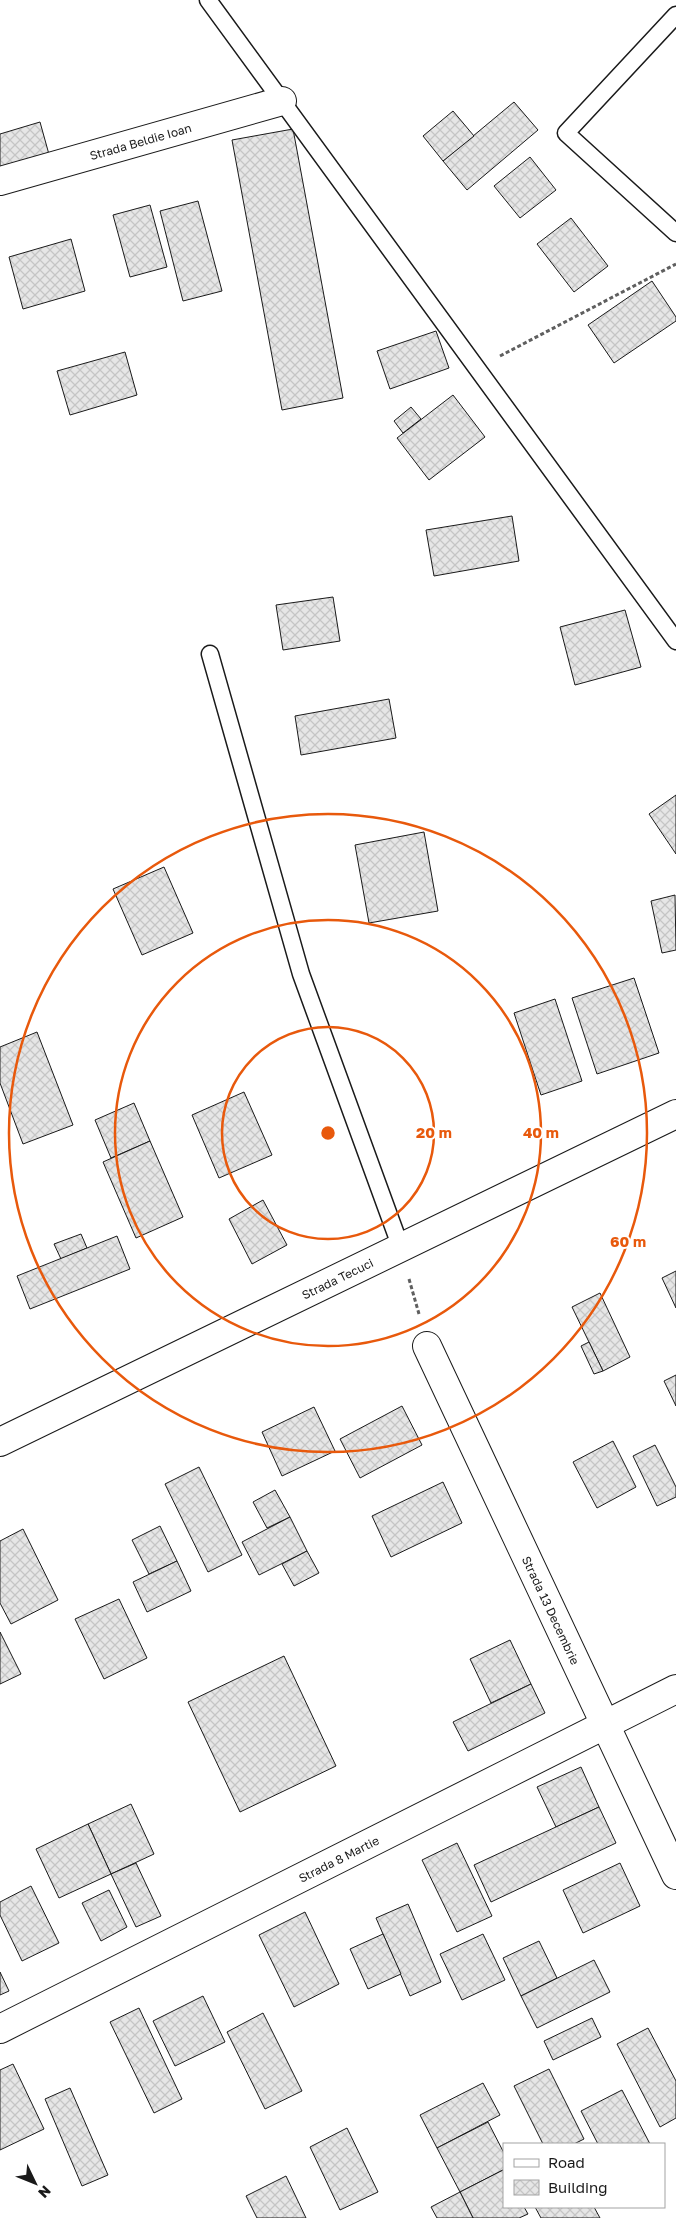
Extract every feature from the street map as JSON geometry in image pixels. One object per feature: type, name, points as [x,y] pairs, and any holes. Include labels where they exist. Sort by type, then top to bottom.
[{"type":"street","name":"Strada Beldie Ioan","points":[[0,180],[282,100]]},
{"type":"street","name":"Strada Tecuci","points":[[0,1442],[676,1114]]},
{"type":"street","name":"Strada 13 Decembrie","points":[[427,1346],[676,1875]]},
{"type":"street","name":"Strada 8 Martie","points":[[0,2030],[676,1689]]},
{"type":"lane","points":[[208,0],[676,641]]},
{"type":"lane","points":[[676,16],[566,133],[676,232]]},
{"type":"lane","points":[[210,654],[301,974],[401,1248]]},
{"type":"path","points":[[477,368],[676,264]]},
{"type":"path","points":[[401,1248],[427,1346]]},
{"type":"building","points":[[514,102],[538,130],[467,190],[443,161]]},
{"type":"building","points":[[453,111],[474,136],[443,161],[423,136]]},
{"type":"building","points":[[40,122],[50,158],[0,173],[0,134]]},
{"type":"building","points":[[293,129],[343,398],[282,410],[232,140]]},
{"type":"building","points":[[530,157],[556,190],[520,218],[494,186]]},
{"type":"building","points":[[198,201],[222,291],[183,301],[160,211]]},
{"type":"building","points":[[150,205],[167,267],[130,277],[113,215]]},
{"type":"building","points":[[571,218],[608,266],[574,292],[537,244]]},
{"type":"building","points":[[71,239],[85,291],[23,309],[9,257]]},
{"type":"building","points":[[652,281],[676,317],[676,321],[614,363],[588,325]]},
{"type":"building","points":[[436,331],[449,368],[390,389],[377,351]]},
{"type":"building","points":[[125,352],[137,395],[70,415],[57,371]]},
{"type":"building","points":[[453,395],[485,437],[429,480],[397,438]]},
{"type":"building","points":[[411,407],[421,419],[403,433],[394,421]]},
{"type":"building","points":[[512,516],[519,561],[434,576],[426,530]]},
{"type":"building","points":[[333,597],[340,641],[283,650],[276,605]]},
{"type":"building","points":[[625,610],[641,667],[575,685],[560,627]]},
{"type":"building","points":[[389,699],[396,738],[301,755],[295,716]]},
{"type":"building","points":[[676,795],[676,854],[649,814]]},
{"type":"building","points":[[424,832],[438,911],[369,923],[355,845]]},
{"type":"building","points":[[164,867],[193,933],[142,955],[113,889]]},
{"type":"building","points":[[675,895],[676,950],[662,953],[651,901]]},
{"type":"building","points":[[634,978],[659,1053],[597,1074],[572,998]]},
{"type":"building","points":[[555,999],[582,1081],[541,1095],[514,1013]]},
{"type":"building","points":[[37,1032],[73,1125],[23,1144],[0,1083],[0,1047]]},
{"type":"building","points":[[244,1092],[272,1155],[219,1178],[192,1115]]},
{"type":"building","points":[[134,1103],[150,1141],[111,1158],[95,1120]]},
{"type":"building","points":[[150,1141],[183,1217],[136,1238],[103,1162]]},
{"type":"building","points":[[263,1200],[287,1245],[252,1264],[229,1219]]},
{"type":"building","points":[[81,1234],[87,1248],[61,1259],[54,1244]]},
{"type":"building","points":[[117,1236],[130,1269],[30,1309],[17,1276]]},
{"type":"building","points":[[676,1271],[676,1308],[662,1278]]},
{"type":"building","points":[[600,1293],[630,1357],[603,1371],[572,1307]]},
{"type":"building","points":[[589,1342],[603,1371],[594,1374],[581,1346]]},
{"type":"building","points":[[676,1375],[676,1406],[664,1381]]},
{"type":"building","points":[[402,1406],[422,1445],[360,1478],[340,1439]]},
{"type":"building","points":[[314,1407],[335,1451],[282,1476],[262,1432]]},
{"type":"building","points":[[613,1441],[636,1487],[597,1508],[573,1462]]},
{"type":"building","points":[[655,1445],[676,1487],[676,1497],[657,1506],[633,1456]]},
{"type":"building","points":[[199,1467],[242,1555],[208,1572],[165,1484]]},
{"type":"building","points":[[443,1482],[462,1523],[391,1557],[372,1516]]},
{"type":"building","points":[[275,1490],[290,1517],[267,1528],[253,1502]]},
{"type":"building","points":[[290,1517],[307,1551],[259,1575],[242,1542]]},
{"type":"building","points":[[160,1526],[177,1561],[149,1574],[132,1540]]},
{"type":"building","points":[[23,1529],[58,1600],[11,1624],[0,1603],[0,1541]]},
{"type":"building","points":[[307,1551],[319,1573],[294,1586],[282,1564]]},
{"type":"building","points":[[177,1561],[191,1591],[147,1612],[133,1582]]},
{"type":"building","points":[[119,1599],[147,1658],[104,1679],[75,1619]]},
{"type":"building","points":[[0,1632],[21,1674],[0,1684]]},
{"type":"building","points":[[510,1640],[531,1684],[491,1703],[470,1659]]},
{"type":"building","points":[[284,1656],[336,1766],[240,1812],[188,1702]]},
{"type":"building","points":[[531,1684],[545,1713],[468,1751],[453,1722]]},
{"type":"building","points":[[581,1767],[599,1807],[556,1827],[537,1787]]},
{"type":"building","points":[[131,1804],[154,1854],[111,1874],[88,1824]]},
{"type":"building","points":[[599,1807],[616,1843],[491,1902],[474,1865]]},
{"type":"building","points":[[88,1824],[111,1874],[59,1898],[36,1849]]},
{"type":"building","points":[[457,1843],[492,1916],[457,1932],[422,1860]]},
{"type":"building","points":[[136,1863],[161,1916],[136,1927],[111,1874]]},
{"type":"building","points":[[620,1863],[640,1906],[583,1933],[563,1890]]},
{"type":"building","points":[[31,1886],[59,1943],[22,1961],[0,1915],[0,1902]]},
{"type":"building","points":[[109,1890],[127,1927],[101,1941],[82,1903]]},
{"type":"building","points":[[408,1904],[441,1982],[410,1996],[376,1918]]},
{"type":"building","points":[[305,1912],[339,1984],[294,2007],[259,1935]]},
{"type":"building","points":[[383,1934],[401,1974],[368,1989],[350,1949]]},
{"type":"building","points":[[483,1934],[505,1980],[462,2000],[440,1954]]},
{"type":"building","points":[[539,1941],[557,1978],[521,1996],[503,1958]]},
{"type":"building","points":[[594,1960],[610,1992],[537,2028],[521,1996]]},
{"type":"building","points":[[0,1972],[9,1991],[0,1995]]},
{"type":"building","points":[[203,1996],[225,2042],[175,2066],[153,2021]]},
{"type":"building","points":[[139,2008],[182,2099],[154,2113],[110,2022]]},
{"type":"building","points":[[263,2013],[302,2091],[265,2109],[227,2032]]},
{"type":"building","points":[[592,2018],[601,2037],[553,2060],[544,2041]]},
{"type":"building","points":[[648,2028],[676,2081],[676,2118],[660,2127],[617,2044]]},
{"type":"building","points":[[13,2064],[44,2129],[0,2150],[0,2070]]},
{"type":"building","points":[[549,2069],[584,2139],[576,2143],[542,2143],[514,2086]]},
{"type":"building","points":[[483,2083],[500,2115],[437,2148],[420,2115]]},
{"type":"building","points":[[70,2088],[108,2175],[82,2186],[45,2099]]},
{"type":"building","points":[[622,2090],[649,2143],[597,2143],[581,2111]]},
{"type":"building","points":[[488,2122],[503,2151],[503,2170],[460,2192],[437,2148]]},
{"type":"building","points":[[347,2128],[378,2192],[340,2210],[310,2147]]},
{"type":"building","points":[[503,2170],[503,2208],[525,2208],[528,2214],[519,2218],[473,2218],[460,2192]]},
{"type":"building","points":[[286,2176],[306,2218],[257,2218],[246,2196]]},
{"type":"building","points":[[460,2192],[473,2218],[437,2218],[431,2207]]},
{"type":"building","points":[[536,2208],[595,2208],[600,2218],[541,2218]]}]
